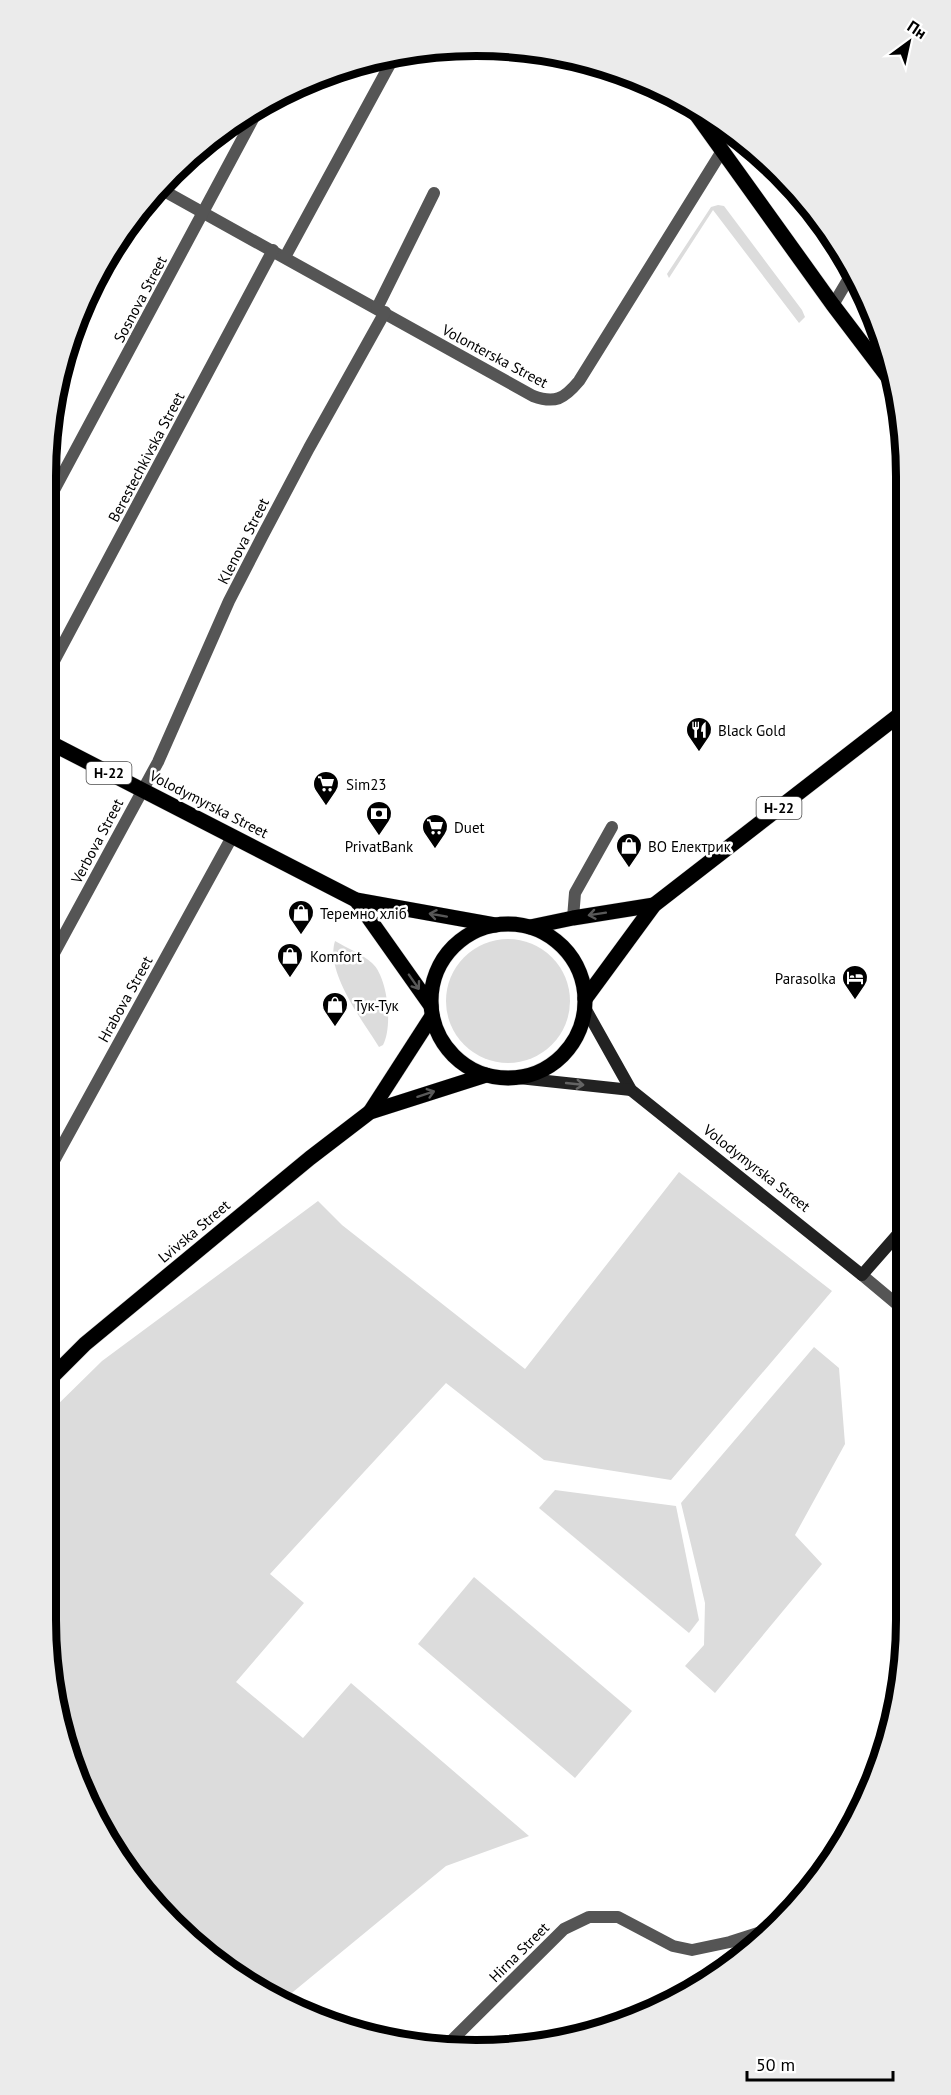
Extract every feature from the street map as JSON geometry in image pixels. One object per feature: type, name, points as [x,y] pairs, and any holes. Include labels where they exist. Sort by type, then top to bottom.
[{"type":"main road","points":[[713,129],[722,151],[881,369]]},
{"type":"main road","name":"Н-22","points":[[431,1011],[442,1042],[461,1062],[486,1075],[502,1078],[519,1078],[544,1070],[564,1054],[578,1033],[585,1003],[654,905],[896,717]]},
{"type":"main road","name":"Volodymyrska Street","points":[[56,746],[356,900],[495,925]]},
{"type":"main road","name":"Volodymyrska Street","points":[[356,900],[431,1011]]},
{"type":"main road","name":"Н-22","points":[[495,925],[513,924],[530,927],[654,905]]},
{"type":"main road","points":[[431,1011],[434,977],[447,953],[469,934],[495,925]]},
{"type":"main road","points":[[530,927],[552,937],[569,954],[581,975],[585,1003]]},
{"type":"main road","name":"Volodymyrska Street","points":[[585,1003],[631,1090],[862,1275]]},
{"type":"main road","name":"Lvivska Street","points":[[370,1112],[431,1011]]},
{"type":"main road","name":"Lvivska Street","points":[[56,1373],[85,1344],[310,1158],[370,1112],[486,1075]]},
{"type":"main road","points":[[519,1078],[631,1090]]},
{"type":"main road","points":[[862,1275],[896,1236]]},
{"type":"street","points":[[285,257],[390,65]]},
{"type":"street","name":"Sosnova Street","points":[[56,487],[253,120]]},
{"type":"street","name":"Volonterska Street","points":[[167,192],[533,396],[546,401],[560,399],[579,381],[722,151]]},
{"type":"street","name":"Klenova Street","points":[[142,790],[159,762],[244,573],[381,310],[434,193]]},
{"type":"street","name":"Berestechkivska Street","points":[[56,657],[273,250]]},
{"type":"street","points":[[833,305],[847,281]]},
{"type":"street","name":"Verbova Street","points":[[56,950],[142,790]]},
{"type":"street","points":[[573,918],[574,893],[612,827]]},
{"type":"street","name":"Hrabova Street","points":[[56,1157],[232,837]]},
{"type":"street","points":[[862,1275],[896,1303]]},
{"type":"street","name":"Hirna Street","points":[[453,2039],[564,1929],[589,1917],[618,1917],[673,1946],[692,1950],[752,1935]]},
{"type":"shaded area","points":[[724,206],[802,310],[805,317],[799,323],[713,210],[669,278],[667,274],[711,207]]},
{"type":"shaded area","points":[[508,939],[532,944],[543,949],[552,957],[560,966],[565,977],[570,1001],[565,1025],[560,1036],[552,1045],[543,1053],[532,1058],[508,1063],[484,1058],[473,1053],[464,1045],[456,1036],[451,1025],[446,1001],[451,977],[456,966],[464,957],[473,949],[484,944]]},
{"type":"shaded area","points":[[335,941],[372,963],[382,979],[387,1002],[388,1027],[383,1045],[379,1047],[355,1010],[340,981],[333,953]]},
{"type":"shaded area","points":[[679,1172],[832,1291],[671,1480],[544,1460],[446,1383],[270,1574],[304,1603],[236,1682],[303,1738],[351,1683],[529,1836],[446,1866],[289,1995],[242,1969],[220,1953],[160,1896],[126,1853],[87,1780],[70,1728],[56,1647],[56,1406],[102,1361],[318,1201],[342,1225],[525,1369]]},
{"type":"shaded area","points":[[814,1347],[839,1368],[845,1444],[795,1535],[822,1564],[715,1693],[685,1666],[704,1645],[705,1603],[681,1503]]},
{"type":"shaded area","points":[[555,1490],[676,1506],[699,1620],[689,1633],[539,1508]]},
{"type":"shaded area","points":[[474,1577],[632,1711],[575,1778],[418,1644]]},
{"type":"place","name":"Black Gold","points":[[699,753]]},
{"type":"place","name":"Sim23","points":[[326,807]]},
{"type":"place","name":"PrivatBank","points":[[379,837]]},
{"type":"place","name":"Duet","points":[[435,850]]},
{"type":"place","name":"ВО Електрик","points":[[629,869]]},
{"type":"place","name":"Теремно хліб","points":[[301,936]]},
{"type":"place","name":"Komfort","points":[[290,979]]},
{"type":"place","name":"Parasolka","points":[[855,1001]]},
{"type":"place","name":"Тук-Тук","points":[[335,1028]]}]
